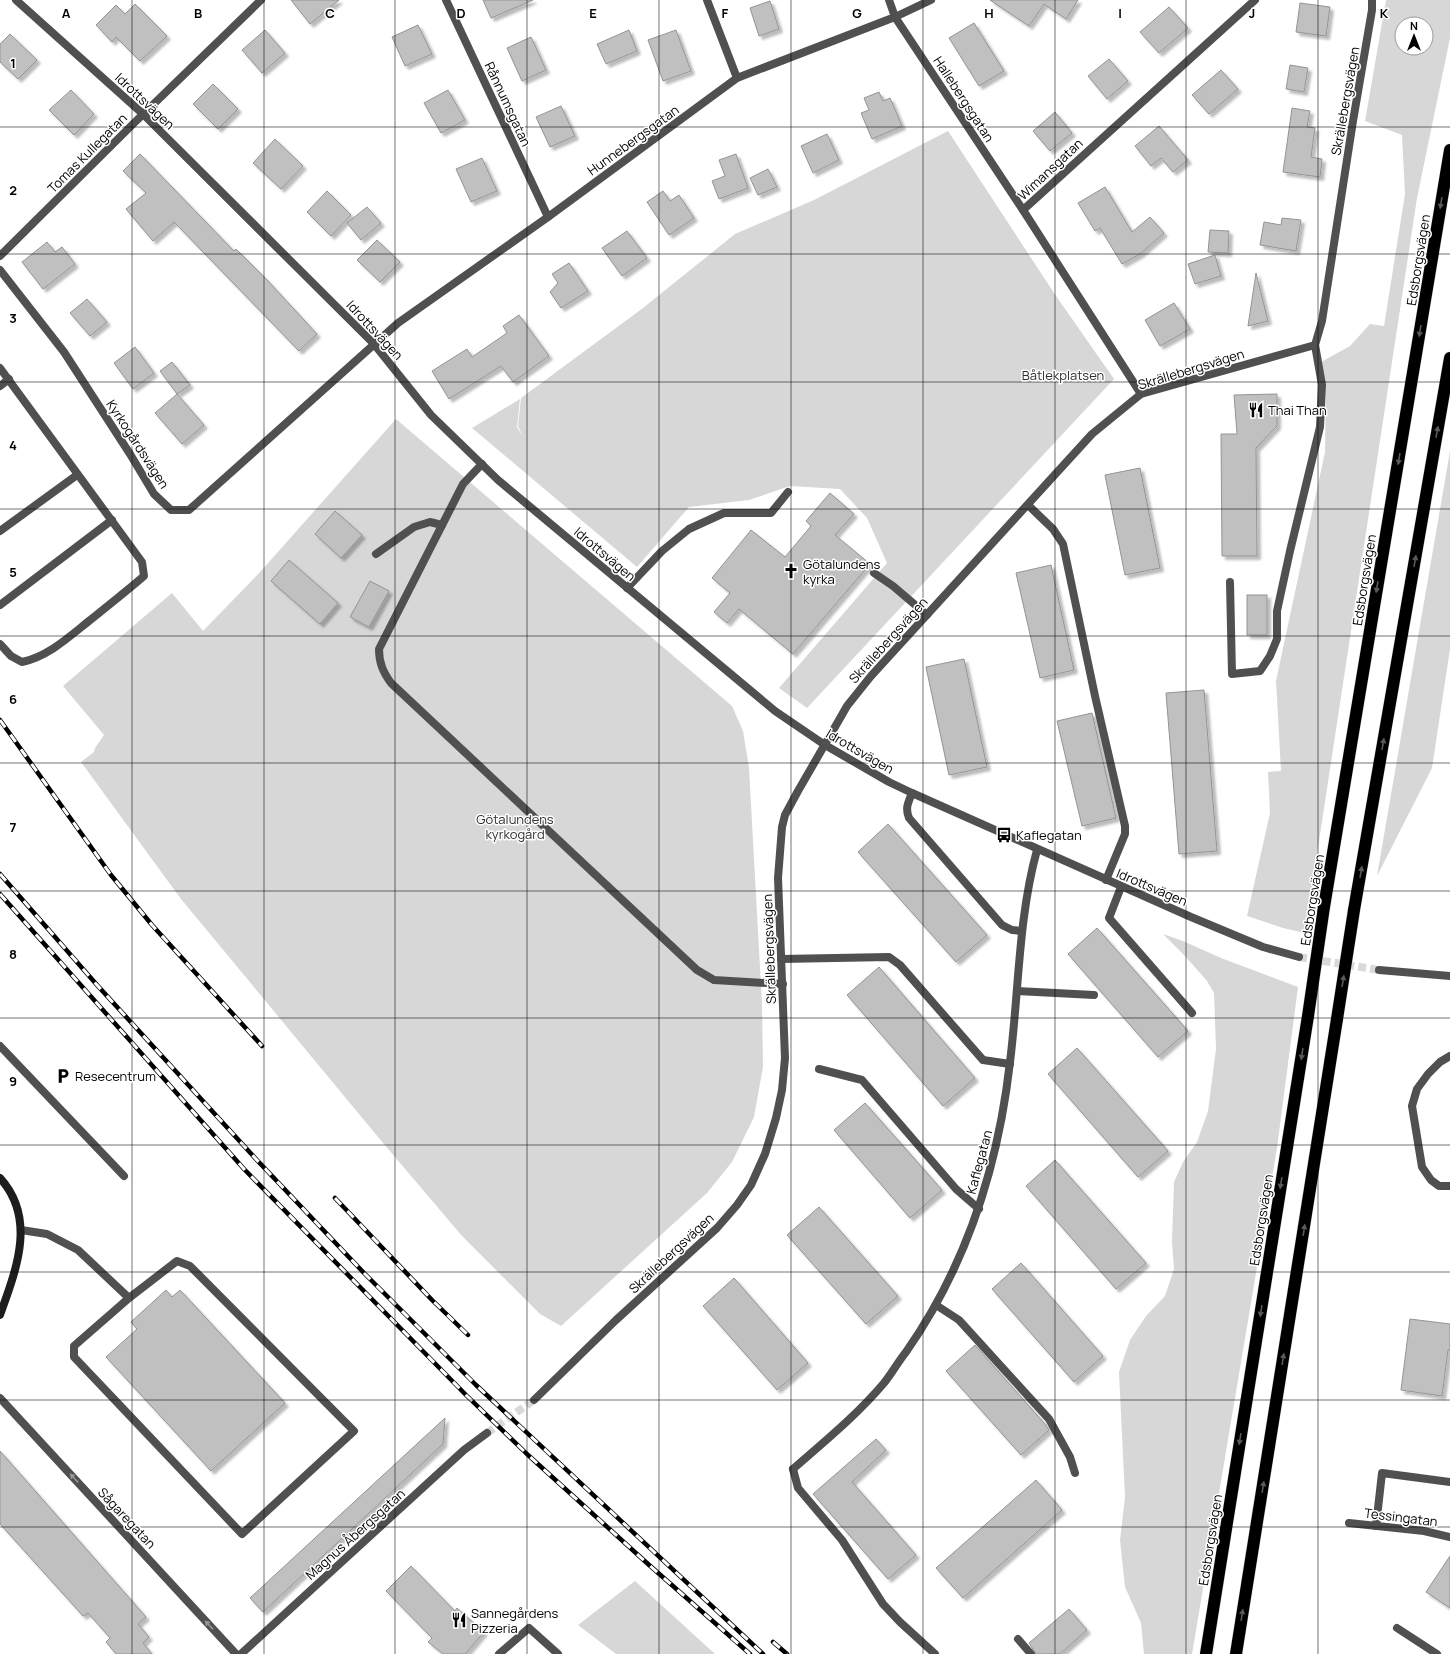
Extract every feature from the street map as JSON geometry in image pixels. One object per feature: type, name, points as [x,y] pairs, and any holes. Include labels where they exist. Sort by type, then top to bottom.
[{"type":"highway","name":"Edsborgsvägen","points":[[1206,1654],[1308,1016],[1324,907],[1450,150]]},
{"type":"highway","points":[[1236,1654],[1354,910],[1450,358]]},
{"type":"street","name":"Idrottsvägen","points":[[16,0],[143,114],[374,344],[431,415],[498,480],[775,711],[825,745],[912,794],[1121,887],[1263,947],[1299,957]]},
{"type":"street","name":"Tomas Kullegatan","points":[[0,256],[260,0]]},
{"type":"street","name":"Rånnumsgatan","points":[[446,0],[548,217]]},
{"type":"street","points":[[707,0],[737,78]]},
{"type":"street","name":"Hallebergsgatan","points":[[889,0],[895,17],[1023,210]]},
{"type":"street","name":"Hunnebergsgatan","points":[[374,344],[398,323],[548,217],[737,78],[895,17],[931,0]]},
{"type":"street","name":"Wimansgatan","points":[[1141,394],[1023,210],[1255,0]]},
{"type":"street","name":"Skrällebergsvägen","points":[[534,1400],[616,1320],[717,1228],[737,1205],[751,1185],[765,1154],[776,1118],[782,1090],[785,1058],[778,878],[782,827],[785,815],[844,710],[871,676],[1092,434],[1141,394],[1315,345],[1322,320],[1372,10],[1372,0]]},
{"type":"street","name":"Kyrkogårdsvägen","points":[[0,270],[64,352],[154,494],[171,510],[189,510],[374,344]]},
{"type":"street","points":[[1230,582],[1232,674],[1260,672],[1270,656],[1277,639],[1277,611],[1320,427],[1322,385],[1315,345]]},
{"type":"street","points":[[0,368],[142,562],[144,576],[77,631],[49,652],[35,659],[22,662],[11,656],[0,644]]},
{"type":"street","points":[[0,386],[9,379]]},
{"type":"street","points":[[482,464],[463,484],[378,649],[378,661],[391,683],[698,970],[714,980],[783,984]]},
{"type":"street","points":[[0,531],[77,475]]},
{"type":"street","points":[[627,588],[662,551],[689,529],[724,513],[771,513],[788,492]]},
{"type":"street","points":[[1028,505],[1053,529],[1063,544],[1095,696],[1125,826],[1125,834],[1106,880]]},
{"type":"street","points":[[0,605],[112,520]]},
{"type":"street","points":[[376,554],[414,527],[430,522],[442,524]]},
{"type":"street","points":[[874,573],[893,586],[926,615]]},
{"type":"street","points":[[912,794],[906,805],[906,811],[909,818],[1002,925],[1012,930],[1022,931]]},
{"type":"street","name":"Kaflegatan","points":[[935,1654],[883,1604],[842,1540],[798,1488],[793,1469],[846,1424],[884,1382],[926,1323],[936,1305],[960,1256],[979,1209],[1002,1124],[1010,1064],[1024,910],[1030,874],[1037,850]]},
{"type":"street","points":[[1121,887],[1109,918],[1192,1013]]},
{"type":"street","points":[[781,959],[889,957],[900,965],[983,1060],[1010,1064]]},
{"type":"street","points":[[1379,970],[1450,976]]},
{"type":"street","points":[[1017,991],[1094,995]]},
{"type":"street","points":[[0,1046],[124,1176]]},
{"type":"street","points":[[1450,1056],[1440,1062],[1428,1074],[1417,1089],[1412,1106],[1422,1166],[1431,1180],[1438,1186],[1450,1186]]},
{"type":"street","points":[[820,1069],[862,1080],[956,1189],[979,1209]]},
{"type":"street","points":[[0,1178],[15,1201],[22,1230],[15,1274],[0,1316]]},
{"type":"street","points":[[22,1230],[47,1234],[78,1250],[129,1298]]},
{"type":"street","points":[[177,1261],[190,1266],[354,1431],[242,1534],[74,1357],[74,1346],[129,1298],[177,1261]]},
{"type":"street","points":[[936,1305],[960,1320],[1049,1418],[1070,1457],[1075,1473]]},
{"type":"street","name":"Sågaregatan","points":[[0,1398],[236,1654]]},
{"type":"street","name":"Magnus Åbergsgatan","points":[[241,1654],[464,1450],[487,1433]]},
{"type":"street","points":[[1376,1526],[1382,1473],[1450,1482]]},
{"type":"street","name":"Tessingatan","points":[[1349,1523],[1424,1531],[1450,1536]]},
{"type":"street","points":[[499,1654],[529,1628],[558,1654]]},
{"type":"street","points":[[1397,1628],[1437,1654]]},
{"type":"street","points":[[1018,1640],[1031,1654]]},
{"type":"green space","points":[[1386,0],[1450,0],[1450,38],[1417,198],[1305,933],[1283,928],[1247,916],[1270,813],[1268,772],[1281,771],[1276,681],[1325,452],[1326,388],[1321,362],[1350,346],[1370,324],[1384,326],[1405,194],[1402,135],[1365,121]]},
{"type":"green space","name":"Båtlekplatsen","points":[[948,131],[1054,293],[1114,379],[807,708],[779,688],[887,563],[867,518],[840,489],[790,486],[749,500],[689,507],[637,567],[472,428],[520,399],[517,427],[523,437],[518,426],[521,398],[643,308],[735,234],[814,200]]},
{"type":"green space","name":"Götalundens kyrkogård","points":[[396,419],[732,706],[743,731],[749,768],[762,1004],[763,1067],[754,1117],[732,1162],[707,1193],[561,1326],[540,1314],[462,1236],[181,899],[81,762],[94,752],[104,735],[63,686],[172,593],[203,631],[261,571]]},
{"type":"green space","points":[[1450,451],[1450,649],[1432,768],[1377,876]]},
{"type":"green space","points":[[1163,934],[1298,987],[1277,1148],[1192,1654],[1144,1654],[1141,1623],[1125,1587],[1120,1540],[1125,1497],[1119,1372],[1130,1340],[1146,1316],[1165,1296],[1174,1269],[1172,1242],[1174,1182],[1183,1162],[1197,1142],[1208,1111],[1216,1049],[1214,993],[1207,981]]},
{"type":"green space","points":[[635,1581],[715,1654],[616,1654],[578,1625]]},
{"type":"building","points":[[291,0],[339,0],[310,24]]},
{"type":"building","points":[[483,0],[533,0],[491,18]]},
{"type":"building","points":[[990,0],[1078,0],[1066,19],[1044,4],[1029,26]]},
{"type":"building","points":[[770,1],[779,29],[759,36],[750,8]]},
{"type":"building","points":[[1300,3],[1330,7],[1326,36],[1296,32]]},
{"type":"building","points":[[135,4],[167,36],[140,61],[116,37],[112,42],[96,25],[116,5],[125,14]]},
{"type":"building","points":[[1169,7],[1188,28],[1159,53],[1140,32]]},
{"type":"building","points":[[974,23],[1004,71],[979,86],[949,38]]},
{"type":"building","points":[[418,25],[432,54],[405,66],[392,37]]},
{"type":"building","points":[[265,30],[285,53],[262,73],[242,50]]},
{"type":"building","points":[[629,30],[637,51],[606,64],[597,44]]},
{"type":"building","points":[[676,30],[691,71],[663,81],[648,40]]},
{"type":"building","points":[[10,34],[37,60],[18,79],[0,62],[0,44]]},
{"type":"building","points":[[531,37],[546,70],[522,81],[507,48]]},
{"type":"building","points":[[1109,59],[1128,81],[1107,99],[1088,76]]},
{"type":"building","points":[[1290,65],[1308,68],[1304,92],[1286,89]]},
{"type":"building","points":[[1221,70],[1238,89],[1209,114],[1192,95]]},
{"type":"building","points":[[213,84],[238,109],[218,129],[193,104]]},
{"type":"building","points":[[71,90],[94,114],[74,135],[49,110]]},
{"type":"building","points":[[448,90],[465,120],[441,133],[424,103]]},
{"type":"building","points":[[879,92],[883,101],[890,98],[902,126],[872,139],[861,113],[869,110],[864,98]]},
{"type":"building","points":[[561,106],[575,136],[550,147],[536,117]]},
{"type":"building","points":[[1292,108],[1310,111],[1307,127],[1315,128],[1311,157],[1322,159],[1320,177],[1283,172]]},
{"type":"building","points":[[1055,112],[1072,133],[1050,151],[1033,131]]},
{"type":"building","points":[[1159,126],[1188,160],[1173,172],[1161,158],[1151,166],[1135,146]]},
{"type":"building","points":[[827,134],[839,160],[813,173],[801,146]]},
{"type":"building","points":[[275,139],[303,166],[281,189],[253,163]]},
{"type":"building","points":[[140,154],[234,251],[236,249],[268,281],[317,334],[299,351],[174,222],[153,241],[126,209],[146,193],[123,171]]},
{"type":"building","points":[[736,154],[748,188],[719,199],[712,181],[725,176],[719,160]]},
{"type":"building","points":[[482,158],[497,191],[471,202],[456,169]]},
{"type":"building","points":[[768,169],[777,187],[758,195],[750,178]]},
{"type":"building","points":[[1105,187],[1132,232],[1150,217],[1164,233],[1140,254],[1122,264],[1100,228],[1095,231],[1078,203]]},
{"type":"building","points":[[327,191],[351,215],[331,236],[307,212]]},
{"type":"building","points":[[663,191],[670,201],[679,195],[694,218],[669,235],[647,202]]},
{"type":"building","points":[[367,207],[381,223],[361,240],[347,223]]},
{"type":"building","points":[[1282,218],[1301,220],[1296,251],[1260,245],[1264,222],[1281,225]]},
{"type":"building","points":[[1210,230],[1229,231],[1228,253],[1208,252]]},
{"type":"building","points":[[627,231],[647,258],[622,276],[602,248]]},
{"type":"building","points":[[377,240],[400,262],[380,282],[357,260]]},
{"type":"building","points":[[47,242],[55,252],[62,247],[75,264],[43,289],[22,262]]},
{"type":"building","points":[[1215,255],[1221,276],[1195,284],[1188,264]]},
{"type":"building","points":[[569,263],[588,291],[561,308],[550,292],[558,283],[552,274]]},
{"type":"building","points":[[1256,273],[1268,321],[1248,326]]},
{"type":"building","points":[[87,299],[107,322],[90,336],[70,313]]},
{"type":"building","points":[[1174,303],[1190,329],[1160,346],[1145,320]]},
{"type":"building","points":[[519,315],[549,356],[513,382],[501,366],[449,399],[432,371],[467,349],[472,357],[507,333],[503,326]]},
{"type":"building","points":[[135,347],[154,373],[133,389],[114,363]]},
{"type":"building","points":[[172,362],[190,385],[177,394],[160,371]]},
{"type":"building","points":[[177,394],[204,425],[182,444],[155,413]]},
{"type":"building","points":[[1277,394],[1277,426],[1256,448],[1257,556],[1222,556],[1221,434],[1237,434],[1234,395]]},
{"type":"building","points":[[1140,468],[1160,568],[1125,575],[1105,475]]},
{"type":"building","name":"Götalundens kyrka","points":[[830,493],[854,514],[835,535],[870,564],[793,654],[739,609],[727,623],[714,612],[730,593],[712,578],[751,530],[785,557],[811,526],[806,521]]},
{"type":"building","points":[[335,511],[362,535],[341,558],[315,534]]},
{"type":"building","points":[[289,560],[338,603],[320,624],[271,581]]},
{"type":"building","points":[[1051,565],[1074,670],[1040,678],[1016,573]]},
{"type":"building","points":[[370,581],[389,591],[369,627],[350,617]]},
{"type":"building","points":[[1247,595],[1267,595],[1267,635],[1247,635]]},
{"type":"building","points":[[964,659],[987,767],[949,775],[926,667]]},
{"type":"building","points":[[1204,690],[1217,851],[1179,854],[1166,693]]},
{"type":"building","points":[[1092,713],[1116,818],[1082,826],[1057,721]]},
{"type":"building","points":[[888,824],[987,935],[956,962],[858,852]]},
{"type":"building","points":[[1097,928],[1188,1031],[1158,1057],[1068,954]]},
{"type":"building","points":[[879,967],[975,1078],[943,1106],[847,995]]},
{"type":"building","points":[[1077,1048],[1168,1151],[1138,1177],[1048,1074]]},
{"type":"building","points":[[865,1103],[942,1190],[910,1218],[834,1130]]},
{"type":"building","points":[[1055,1160],[1146,1263],[1116,1289],[1026,1186]]},
{"type":"building","points":[[819,1207],[898,1296],[866,1324],[787,1235]]},
{"type":"building","points":[[1021,1263],[1103,1356],[1074,1382],[992,1289]]},
{"type":"building","points":[[734,1278],[808,1363],[777,1390],[703,1306]]},
{"type":"building","points":[[166,1290],[172,1297],[180,1290],[285,1403],[211,1471],[106,1357],[137,1329],[131,1322]]},
{"type":"building","points":[[1410,1319],[1450,1324],[1450,1350],[1448,1350],[1442,1396],[1401,1390]]},
{"type":"building","points":[[975,1345],[1049,1430],[1021,1455],[946,1371]]},
{"type":"building","points":[[445,1418],[443,1444],[263,1612],[250,1598]]},
{"type":"building","points":[[876,1439],[886,1450],[852,1482],[916,1555],[888,1579],[813,1494]]},
{"type":"building","points":[[0,1451],[146,1617],[138,1624],[149,1637],[143,1643],[152,1654],[116,1654],[106,1642],[110,1638],[88,1613],[83,1616],[0,1524]]},
{"type":"building","points":[[1036,1480],[1062,1510],[963,1598],[936,1568]]},
{"type":"building","points":[[1450,1556],[1450,1608],[1426,1592]]},
{"type":"building","points":[[411,1566],[455,1611],[457,1608],[484,1632],[465,1654],[443,1654],[428,1642],[432,1638],[386,1591]]},
{"type":"building","points":[[1069,1609],[1087,1630],[1060,1654],[1036,1654],[1029,1643]]},
{"type":"tunnel","points":[[1299,957],[1379,970]]},
{"type":"tunnel","points":[[487,1433],[534,1400]]},
{"type":"railway","points":[[0,720],[111,875],[152,925],[262,1046]]},
{"type":"railway","points":[[0,874],[97,985],[255,1158],[364,1273],[476,1385],[763,1654]]},
{"type":"railway","points":[[0,894],[244,1169],[467,1396],[528,1455],[750,1654]]},
{"type":"railway","points":[[335,1198],[432,1300],[468,1335]]},
{"type":"railway","points":[[773,1642],[787,1654]]},
{"type":"place","name":"Thai Than","points":[[1256,410]]},
{"type":"place","name":"Götalundens kyrka","points":[[791,571]]},
{"type":"place","name":"Kaflegatan","points":[[1004,835]]},
{"type":"place","name":"Resecentrum","points":[[63,1076]]},
{"type":"place","name":"Sannegårdens Pizzeria","points":[[459,1620]]}]
